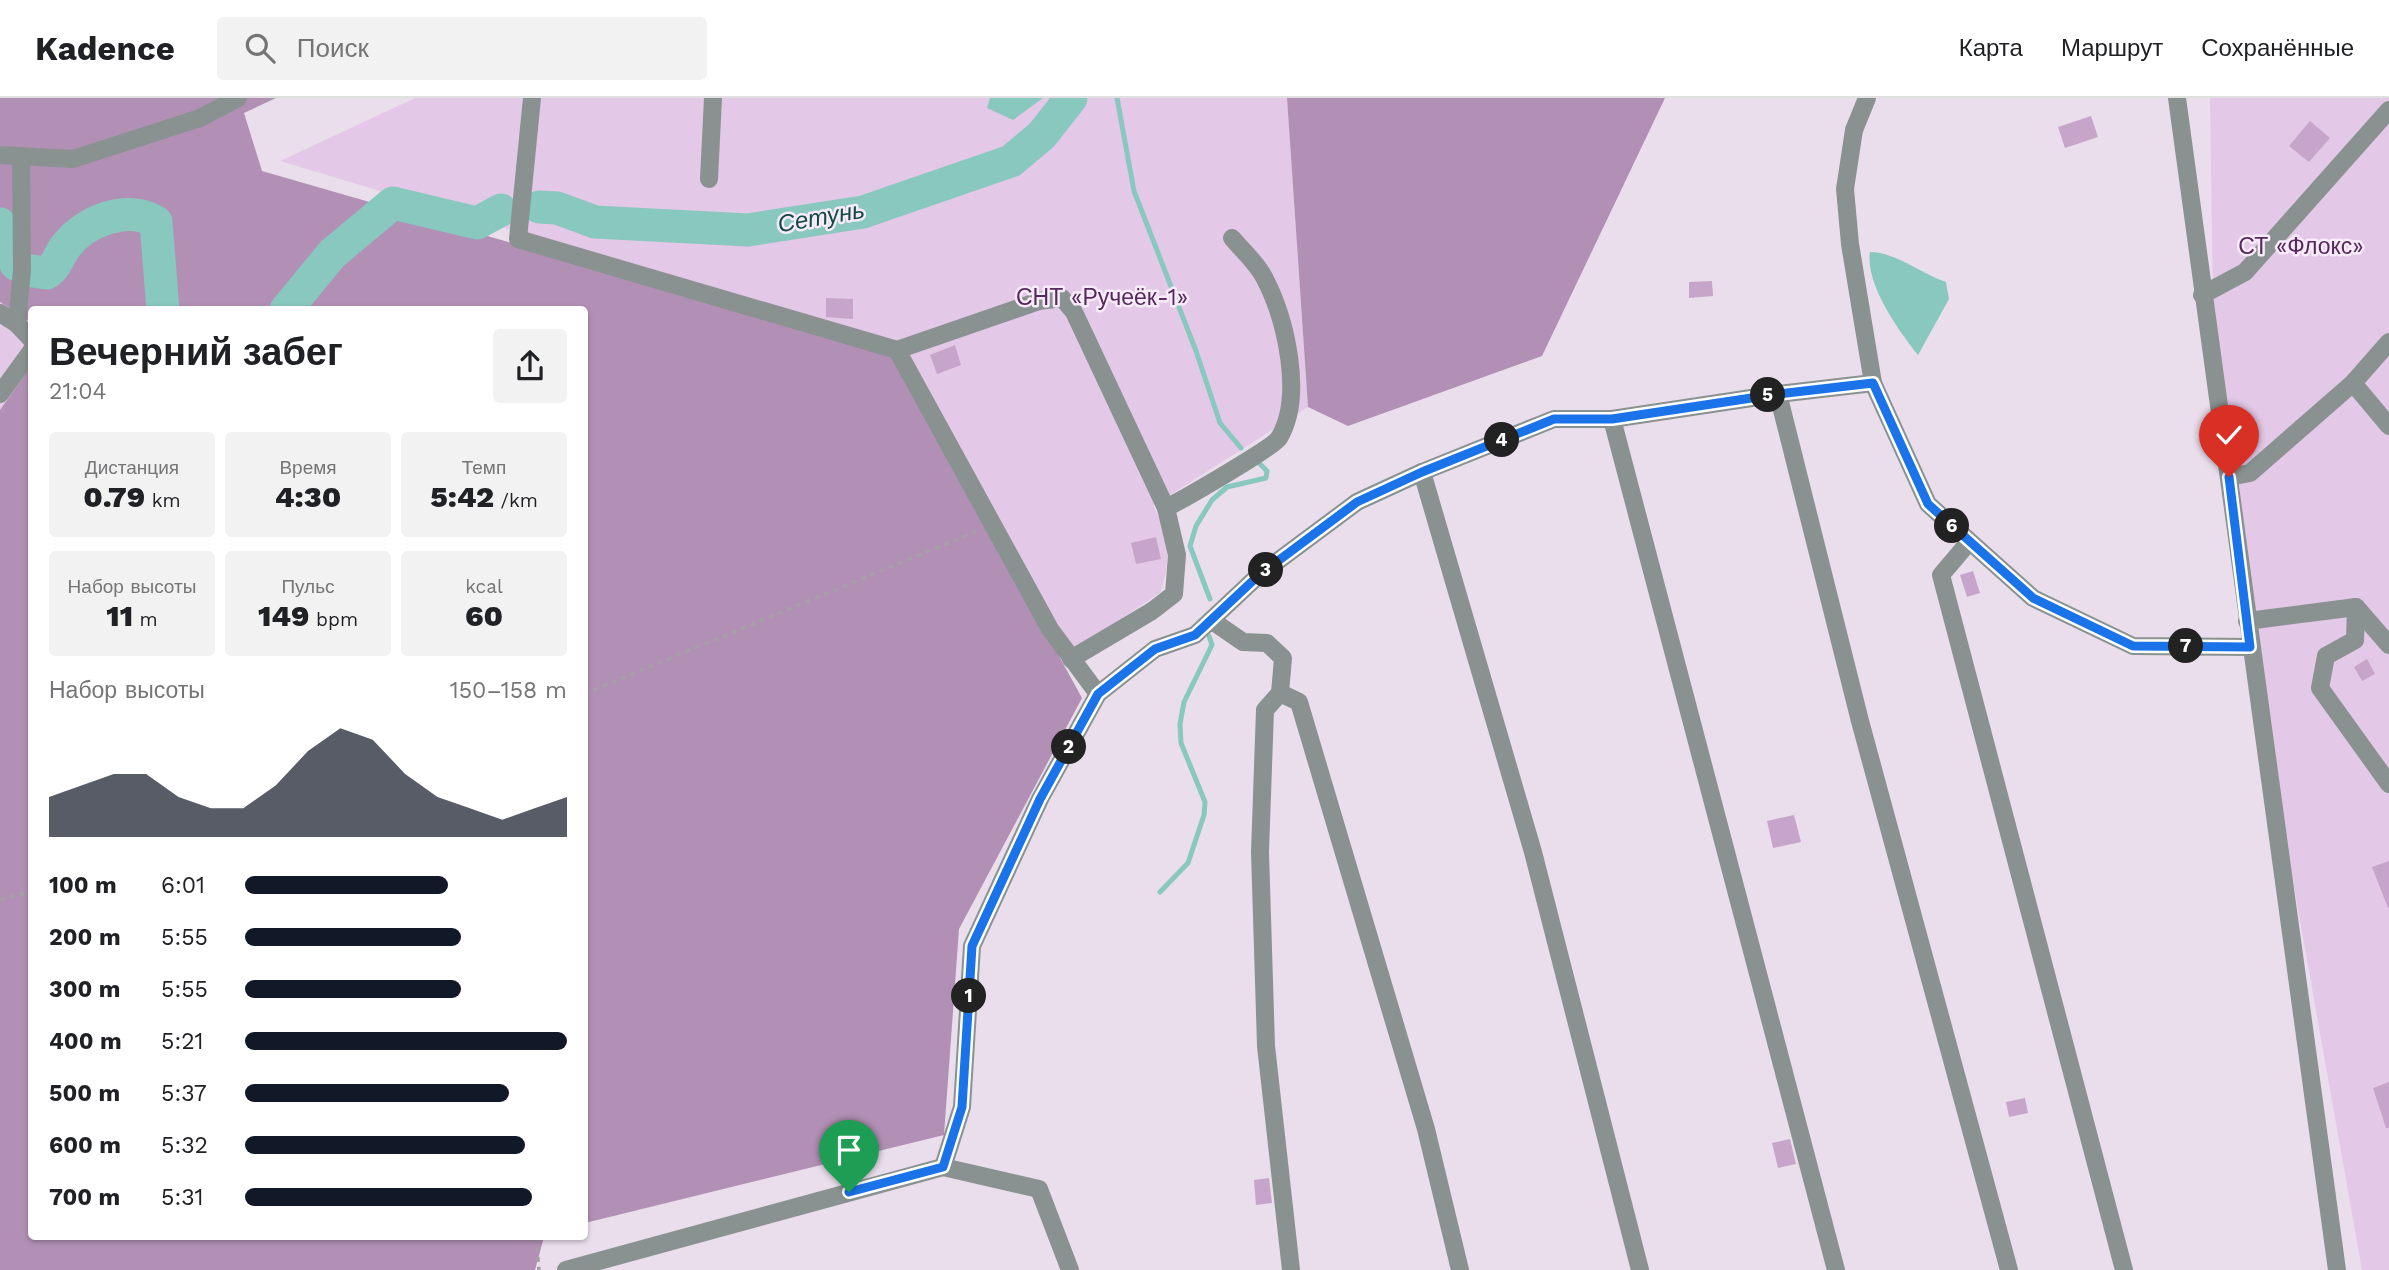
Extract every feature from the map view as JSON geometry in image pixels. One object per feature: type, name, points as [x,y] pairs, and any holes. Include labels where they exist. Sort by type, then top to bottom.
[{"type":"street","points":[[0,155],[72,159],[200,118],[238,98]]},
{"type":"street","points":[[532,98],[518,239],[897,350],[1039,301],[1062,298],[1074,312],[1166,508],[1177,555],[1174,594],[1152,611],[1071,659]]},
{"type":"street","points":[[709,179],[713,98]]},
{"type":"street","points":[[1867,98],[1854,130],[1845,190],[1873,383],[1928,504],[2033,598],[2133,646],[2250,647]]},
{"type":"street","points":[[2177,98],[2337,1270]]},
{"type":"street","points":[[2202,295],[2245,272],[2389,110]]},
{"type":"street","points":[[17,324],[23,270],[20,157]]},
{"type":"street","points":[[1166,508],[1196,494],[1278,440],[1292,404],[1284,323],[1264,277],[1232,238]]},
{"type":"street","points":[[0,313],[17,324],[28,336]]},
{"type":"street","points":[[2229,477],[2250,473],[2353,383],[2389,342]]},
{"type":"street","points":[[897,350],[1050,629],[1098,694]]},
{"type":"street","points":[[0,394],[28,356]]},
{"type":"street","points":[[943,1167],[962,1107],[972,946],[1040,799],[1098,694],[1155,649],[1195,635],[1259,575],[1357,502],[1422,472],[1554,419],[1612,419],[1873,383]]},
{"type":"street","points":[[2353,383],[2389,426]]},
{"type":"street","points":[[1778,394],[1860,721],[2009,1270]]},
{"type":"street","points":[[1612,419],[1836,1270]]},
{"type":"street","points":[[1422,472],[1534,852],[1640,1270]]},
{"type":"street","points":[[1969,542],[1941,575],[2124,1270]]},
{"type":"street","points":[[2247,621],[2356,607]]},
{"type":"street","points":[[2356,607],[2389,645]]},
{"type":"street","points":[[2356,607],[2355,640],[2326,656],[2320,688],[2389,784]]},
{"type":"street","points":[[1211,620],[1243,642],[1266,643],[1283,659],[1280,694],[1265,710],[1261,852],[1266,1046],[1291,1270]]},
{"type":"street","points":[[1280,694],[1299,702],[1426,1129],[1460,1270]]},
{"type":"street","points":[[566,1270],[943,1167],[1039,1189],[1069,1270]]},
{"type":"path","points":[[588,692],[988,527]]},
{"type":"path","points":[[0,900],[28,892]]},
{"type":"path","points":[[536,1240],[539,1270]]},
{"type":"green space","name":"СНТ «Ручеёк-1»","points":[[415,98],[1287,98],[1308,407],[1153,506],[1163,527],[1167,548],[1161,592],[1070,653],[902,347],[280,161]]},
{"type":"green space","name":"СТ «Флокс»","points":[[2210,98],[2389,98],[2389,1270],[2362,1270],[2282,819],[2213,301]]},
{"type":"green space","points":[[0,302],[28,320],[28,370],[0,410]]},
{"type":"shaded area","points":[[0,98],[276,98],[244,113],[262,171],[893,353],[1082,698],[959,929],[944,1135],[588,1222],[588,306],[28,306],[28,321],[0,302]]},
{"type":"shaded area","points":[[990,98],[1043,98],[1013,120],[987,108]]},
{"type":"shaded area","points":[[1287,98],[1665,98],[1542,356],[1348,426],[1308,407]]},
{"type":"shaded area","points":[[1870,252],[1899,259],[1946,282],[1949,299],[1918,355],[1893,320],[1878,292],[1870,265]]},
{"type":"shaded area","points":[[28,370],[28,1240],[543,1240],[535,1270],[0,1270],[0,410]]},
{"type":"building","points":[[2091,116],[2098,137],[2065,148],[2058,127]]},
{"type":"building","points":[[2310,121],[2330,138],[2309,162],[2289,146]]},
{"type":"building","points":[[1712,281],[1713,296],[1689,298],[1689,282]]},
{"type":"building","points":[[826,298],[853,299],[853,319],[826,317]]},
{"type":"building","points":[[955,345],[961,365],[937,374],[930,355]]},
{"type":"building","points":[[1156,537],[1161,559],[1136,564],[1131,543]]},
{"type":"building","points":[[1973,571],[1980,593],[1967,597],[1960,575]]},
{"type":"building","points":[[2367,659],[2375,674],[2362,681],[2354,667]]},
{"type":"building","points":[[1794,815],[1801,842],[1773,848],[1767,821]]},
{"type":"building","points":[[2389,861],[2389,907],[2388,908],[2372,867]]},
{"type":"building","points":[[2389,1082],[2389,1128],[2386,1128],[2373,1088]]},
{"type":"building","points":[[2025,1098],[2028,1113],[2009,1117],[2006,1102]]},
{"type":"building","points":[[1790,1139],[1796,1164],[1778,1168],[1772,1143]]},
{"type":"building","points":[[1269,1178],[1272,1203],[1256,1205],[1254,1180]]},
{"type":"waterway","name":"Сетунь","points":[[539,207],[557,208],[595,222],[748,230],[863,212],[1011,161],[1042,135],[1071,98]]},
{"type":"waterway","points":[[1117,98],[1134,191],[1196,351],[1220,423],[1241,448]]},
{"type":"waterway","name":"Сетунь","points":[[289,306],[332,254],[393,203],[477,223],[501,210]]},
{"type":"waterway","name":"Сетунь","points":[[32,271],[47,273],[74,237],[95,223],[120,215],[145,217],[156,222],[163,306]]},
{"type":"waterway","name":"Сетунь","points":[[0,224],[16,264]]},
{"type":"waterway","points":[[1210,599],[1190,546],[1196,526],[1212,500],[1227,487],[1266,478],[1267,471],[1255,459]]},
{"type":"waterway","points":[[1160,892],[1188,863],[1204,815],[1205,802],[1181,743],[1180,724],[1184,702],[1212,645],[1209,636]]},
{"type":"route","points":[[849,1192],[943,1167],[962,1107],[972,946],[1040,799],[1098,694],[1155,649],[1195,635],[1259,575],[1357,502],[1422,472],[1554,419],[1612,419],[1873,383],[1928,504],[2033,598],[2133,646],[2250,647],[2229,477]]}]
